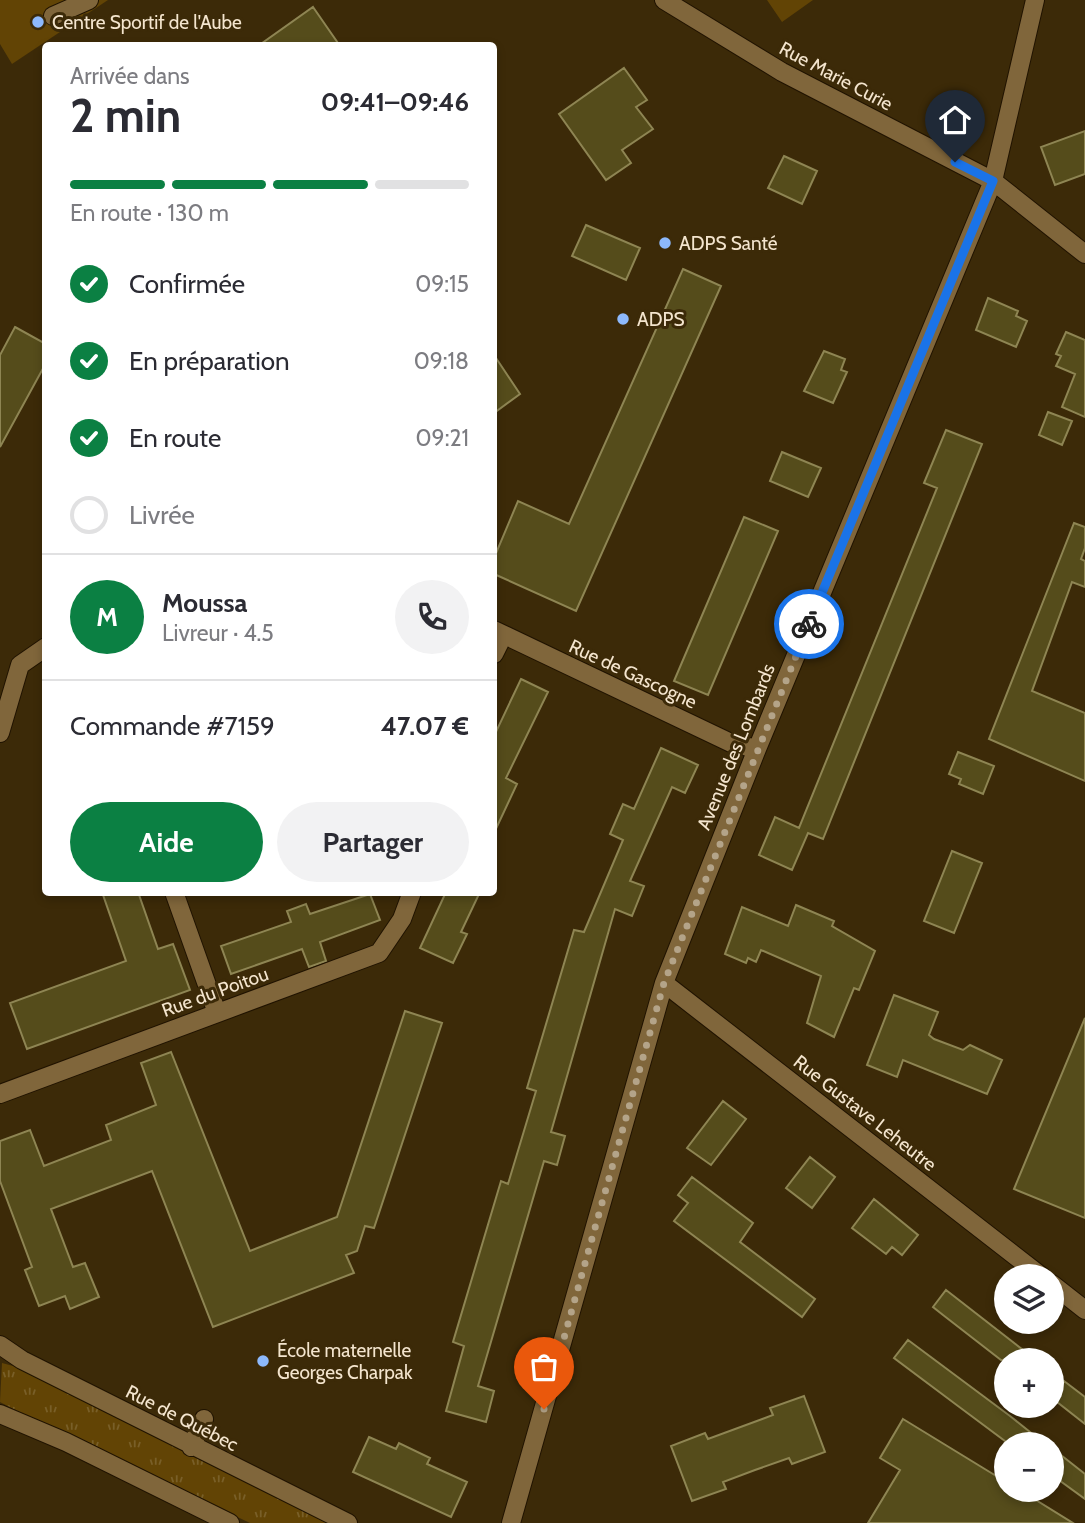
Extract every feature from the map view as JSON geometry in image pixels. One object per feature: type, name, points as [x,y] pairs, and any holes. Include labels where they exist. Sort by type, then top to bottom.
[{"type":"street","points":[[53,16],[89,0]]},
{"type":"street","name":"Rue Marie Curie","points":[[664,0],[782,72],[993,181],[1085,254]]},
{"type":"street","name":"Avenue des Lombards","points":[[512,1523],[664,983],[757,749],[993,181],[1035,0]]},
{"type":"street","name":"Rue de Gascogne","points":[[498,633],[732,743],[757,749]]},
{"type":"street","points":[[0,733],[20,665],[42,650]]},
{"type":"street","points":[[175,896],[217,1013]]},
{"type":"street","name":"Rue du Poitou","points":[[0,1094],[379,953],[402,919],[411,896]]},
{"type":"street","name":"Rue Gustave Leheutre","points":[[664,983],[1026,1264]]},
{"type":"street","points":[[1064,1293],[1084,1307]]},
{"type":"street","name":"Rue de Québec","points":[[0,1345],[22,1360],[191,1447],[348,1523]]},
{"type":"street","points":[[0,1414],[66,1442],[230,1523]]},
{"type":"street","points":[[191,1447],[204,1419]]},
{"type":"green space","name":"Centre Sportif de l'Aube","points":[[0,0],[108,0],[12,64],[0,44]]},
{"type":"green space","points":[[767,0],[813,0],[782,22]]},
{"type":"green space","points":[[2,1363],[333,1523],[250,1523],[21,1413],[0,1402]]},
{"type":"building","points":[[313,7],[337,42],[264,42]]},
{"type":"building","points":[[624,68],[647,100],[636,107],[653,129],[622,150],[631,163],[606,180],[559,114]]},
{"type":"building","points":[[1085,131],[1085,174],[1055,185],[1041,147]]},
{"type":"building","points":[[784,156],[817,171],[802,204],[768,188]]},
{"type":"building","points":[[586,225],[640,248],[626,280],[572,256]]},
{"type":"building","points":[[683,269],[721,286],[576,611],[497,575],[497,551],[518,501],[569,524]]},
{"type":"building","points":[[988,298],[1018,311],[1016,316],[1027,321],[1016,347],[976,330]]},
{"type":"building","points":[[15,327],[42,342],[42,370],[0,447],[0,355]]},
{"type":"building","points":[[1066,332],[1085,340],[1085,417],[1062,407],[1075,374],[1056,366],[1061,356],[1056,354]]},
{"type":"building","points":[[824,351],[845,359],[841,370],[847,372],[833,403],[804,391]]},
{"type":"building","points":[[497,360],[520,394],[497,411]]},
{"type":"building","points":[[1048,412],[1072,421],[1062,445],[1039,435]]},
{"type":"building","points":[[946,430],[982,444],[823,839],[808,833],[792,870],[759,855],[775,817],[799,828],[937,488],[924,483]]},
{"type":"building","points":[[782,452],[821,468],[808,497],[770,481]]},
{"type":"building","points":[[744,517],[778,531],[708,695],[674,681]]},
{"type":"building","points":[[1074,523],[1085,527],[1085,548],[1081,559],[1085,561],[1085,587],[1072,582],[1032,691],[1085,713],[1085,781],[989,739]]},
{"type":"building","points":[[521,679],[548,692],[506,778],[517,784],[497,827],[497,730]]},
{"type":"building","points":[[661,748],[698,765],[685,793],[672,787],[630,881],[644,886],[632,916],[615,909],[551,1132],[565,1136],[557,1165],[544,1161],[478,1386],[494,1391],[486,1422],[446,1411],[464,1346],[453,1342],[501,1181],[508,1184],[536,1091],[527,1088],[574,930],[584,932],[623,840],[610,834],[623,804],[634,809]]},
{"type":"building","points":[[958,752],[994,766],[983,794],[959,784],[961,779],[949,774]]},
{"type":"building","points":[[952,851],[982,863],[954,933],[924,921]]},
{"type":"building","points":[[103,896],[139,896],[158,949],[173,944],[190,990],[27,1049],[10,1003],[126,961]]},
{"type":"building","points":[[371,896],[380,920],[320,942],[326,961],[309,967],[302,949],[231,974],[221,946],[291,922],[287,911],[306,904],[310,914]]},
{"type":"building","points":[[444,896],[478,896],[461,932],[467,934],[453,963],[420,948]]},
{"type":"building","points":[[796,905],[834,921],[832,926],[875,951],[859,990],[854,988],[834,1037],[807,1023],[821,976],[761,950],[756,962],[748,958],[746,963],[725,954],[742,907],[788,926]]},
{"type":"building","points":[[894,995],[938,1012],[929,1035],[934,1039],[963,1050],[970,1045],[1002,1060],[987,1094],[903,1060],[897,1077],[867,1065]]},
{"type":"building","points":[[405,1011],[442,1023],[374,1228],[365,1226],[357,1251],[346,1255],[354,1273],[213,1327],[152,1171],[51,1209],[73,1267],[85,1263],[99,1297],[70,1309],[65,1296],[39,1306],[25,1270],[32,1267],[0,1181],[0,1141],[30,1130],[44,1166],[111,1140],[106,1125],[156,1105],[141,1063],[171,1052],[250,1251],[337,1217]]},
{"type":"building","points":[[1085,1018],[1085,1218],[1014,1189]]},
{"type":"building","points":[[723,1101],[746,1119],[711,1165],[687,1148]]},
{"type":"building","points":[[810,1157],[835,1177],[812,1208],[786,1188]]},
{"type":"building","points":[[692,1177],[753,1223],[740,1242],[815,1299],[802,1317],[674,1221],[688,1203],[678,1195]]},
{"type":"building","points":[[874,1199],[918,1235],[902,1255],[892,1247],[886,1254],[852,1228]]},
{"type":"building","points":[[946,1290],[994,1327],[994,1334],[1003,1334],[1021,1348],[994,1348],[994,1355],[933,1307]]},
{"type":"building","points":[[908,1340],[994,1404],[994,1418],[1012,1418],[1030,1432],[994,1433],[894,1358]]},
{"type":"building","points":[[1064,1381],[1085,1397],[1085,1424],[1064,1407]]},
{"type":"building","points":[[804,1396],[825,1452],[792,1464],[789,1458],[755,1470],[723,1482],[726,1489],[692,1501],[671,1446],[705,1433],[708,1439],[773,1415],[770,1408]]},
{"type":"building","points":[[903,1419],[994,1475],[994,1502],[1039,1502],[1073,1523],[868,1523],[900,1470],[880,1458]]},
{"type":"building","points":[[369,1437],[396,1449],[399,1443],[430,1458],[427,1464],[467,1482],[451,1517],[353,1472]]},
{"type":"building","points":[[1064,1457],[1085,1474],[1085,1499],[1064,1484]]},
{"type":"way so far","points":[[544,1409],[664,983],[809,624]]},
{"type":"place","name":"Centre Sportif de l'Aube","points":[[38,22]]},
{"type":"place","name":"ADPS Santé","points":[[665,243]]},
{"type":"place","name":"ADPS","points":[[623,319]]},
{"type":"place","name":"École maternelle Georges Charpak","points":[[263,1361]]},
{"type":"route","points":[[809,624],[993,181],[955,162]]}]
